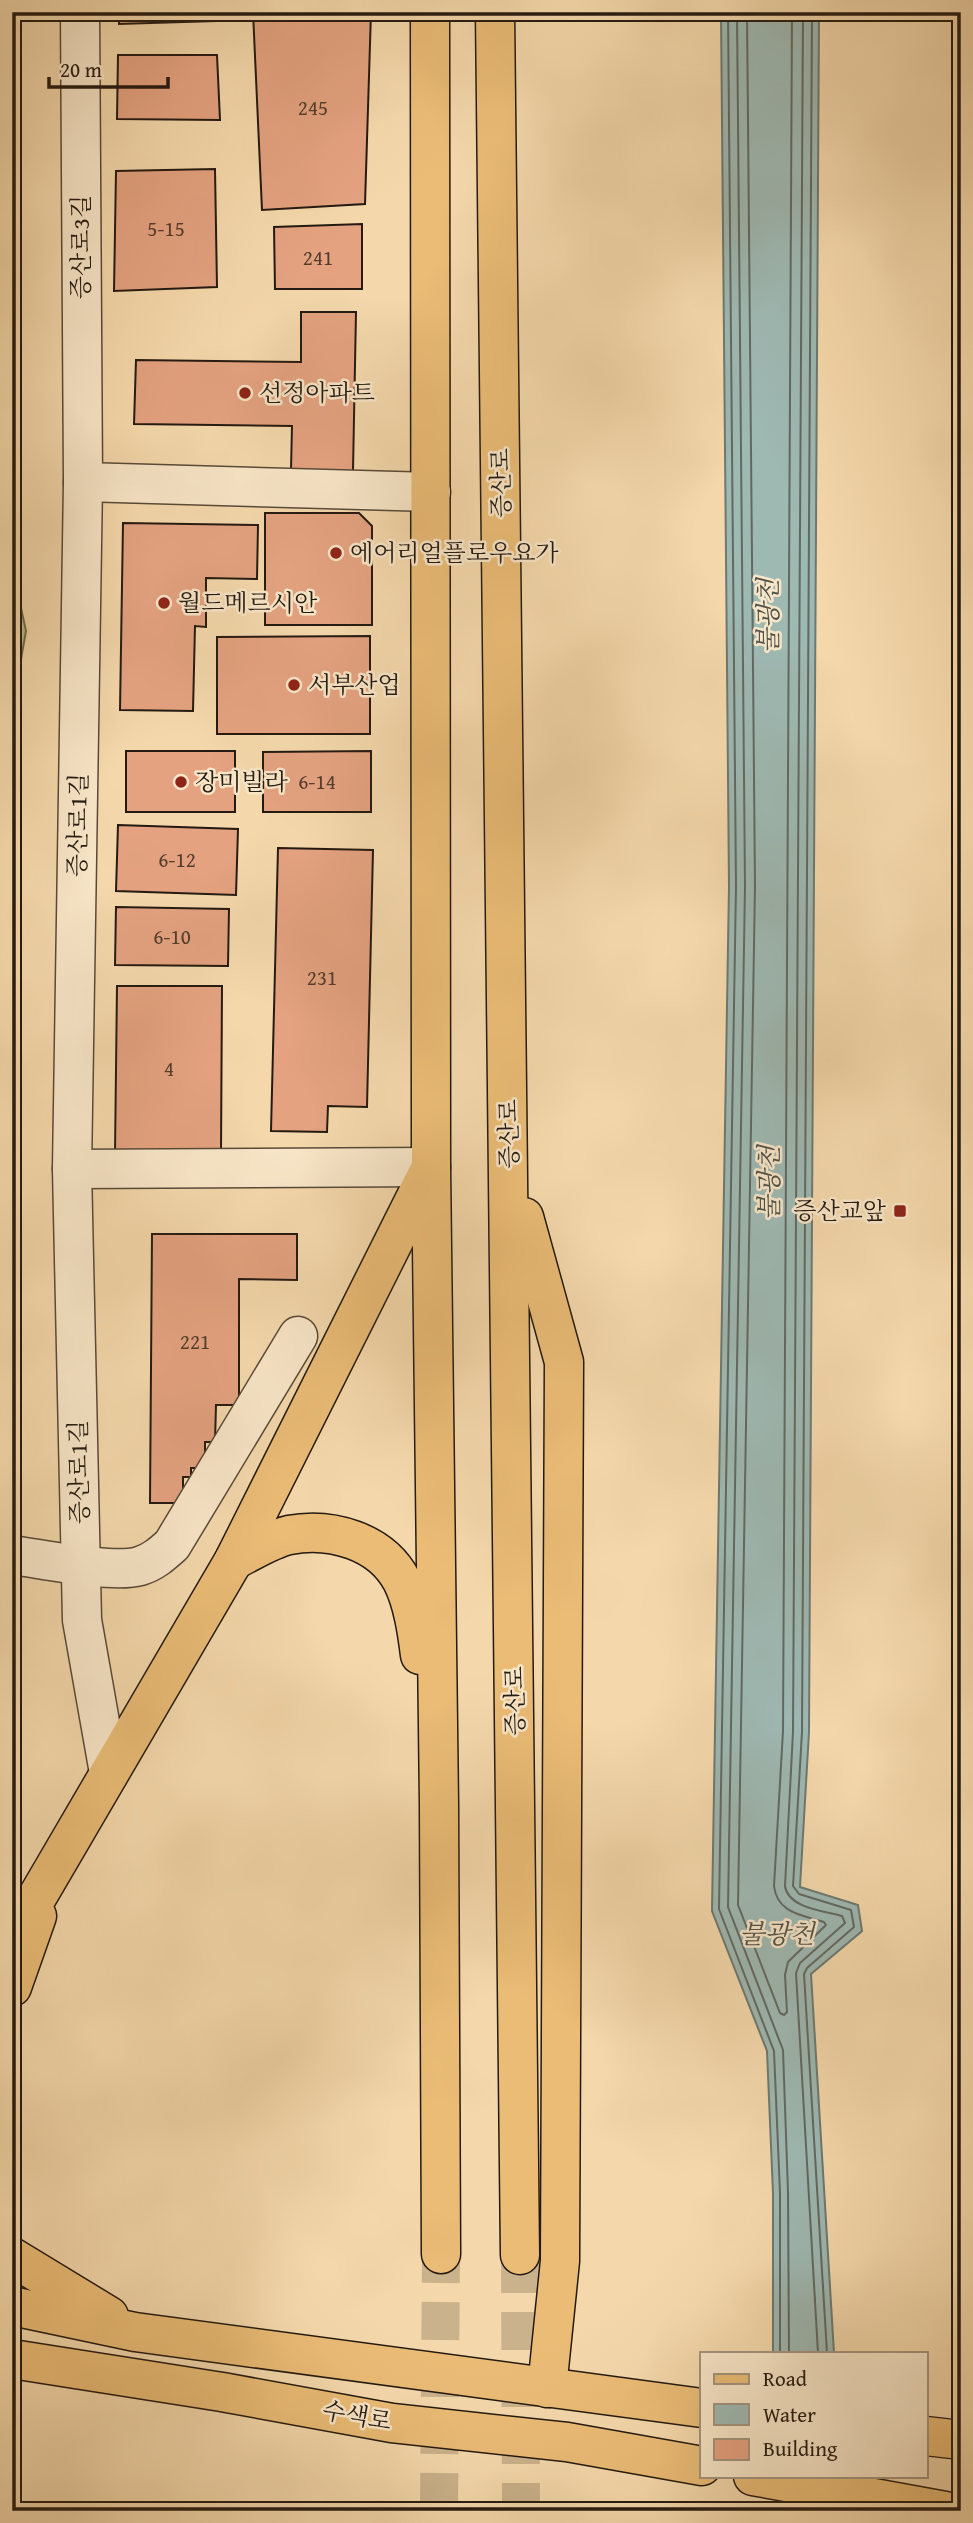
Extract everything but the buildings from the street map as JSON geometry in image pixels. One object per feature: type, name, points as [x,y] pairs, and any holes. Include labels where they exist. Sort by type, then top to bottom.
[{"type":"main road","points":[[430,12],[430,1167],[442,2254]]},
{"type":"main road","name":"증산로","points":[[495,12],[510,1166],[520,2255]]},
{"type":"main road","points":[[510,1166],[564,1362],[558,2390]]},
{"type":"main road","points":[[12,1940],[234,1560],[430,1167]]},
{"type":"main road","points":[[234,1560],[288,1535],[321,1533],[352,1537],[381,1555],[402,1580],[416,1625],[439,1805]]},
{"type":"main road","points":[[12,1987],[51,1874]]},
{"type":"main road","points":[[12,2257],[135,2332]]},
{"type":"main road","points":[[12,2306],[135,2332],[700,2408]]},
{"type":"main road","name":"수색로","points":[[12,2359],[222,2392],[392,2423],[567,2442],[700,2466]]},
{"type":"main road","points":[[928,2436],[961,2440]]},
{"type":"main road","points":[[764,2478],[945,2511]]},
{"type":"street","name":"증산로3길","points":[[79,12],[83,482]]},
{"type":"street","points":[[83,482],[432,492]]},
{"type":"street","name":"증산로1길","points":[[83,482],[72,1169],[82,1620],[109,1773]]},
{"type":"street","points":[[72,1169],[430,1167]]},
{"type":"street","points":[[12,1555],[120,1568],[139,1566],[155,1560],[172,1545],[298,1336]]},
{"type":"green space","points":[[12,603],[21,608],[26,631],[12,710]]},
{"type":"water","name":"불광천","points":[[721,12],[819,12],[809,1732],[800,1887],[858,1905],[862,1931],[811,1974],[834,2352],[773,2352],[773,2193],[767,2051],[712,1911],[729,886]]},
{"type":"tunnel","points":[[439,2511],[441,2254]]},
{"type":"tunnel","points":[[520,2255],[521,2511]]},
{"type":"place","name":"선정아파트","points":[[245,393]]},
{"type":"place","name":"에어리얼플로우요가","points":[[336,553]]},
{"type":"place","name":"월드메르시안","points":[[164,603]]},
{"type":"place","name":"서부산업","points":[[294,685]]},
{"type":"place","name":"장미빌라","points":[[181,782]]},
{"type":"place","name":"증산교앞","points":[[900,1211]]}]
